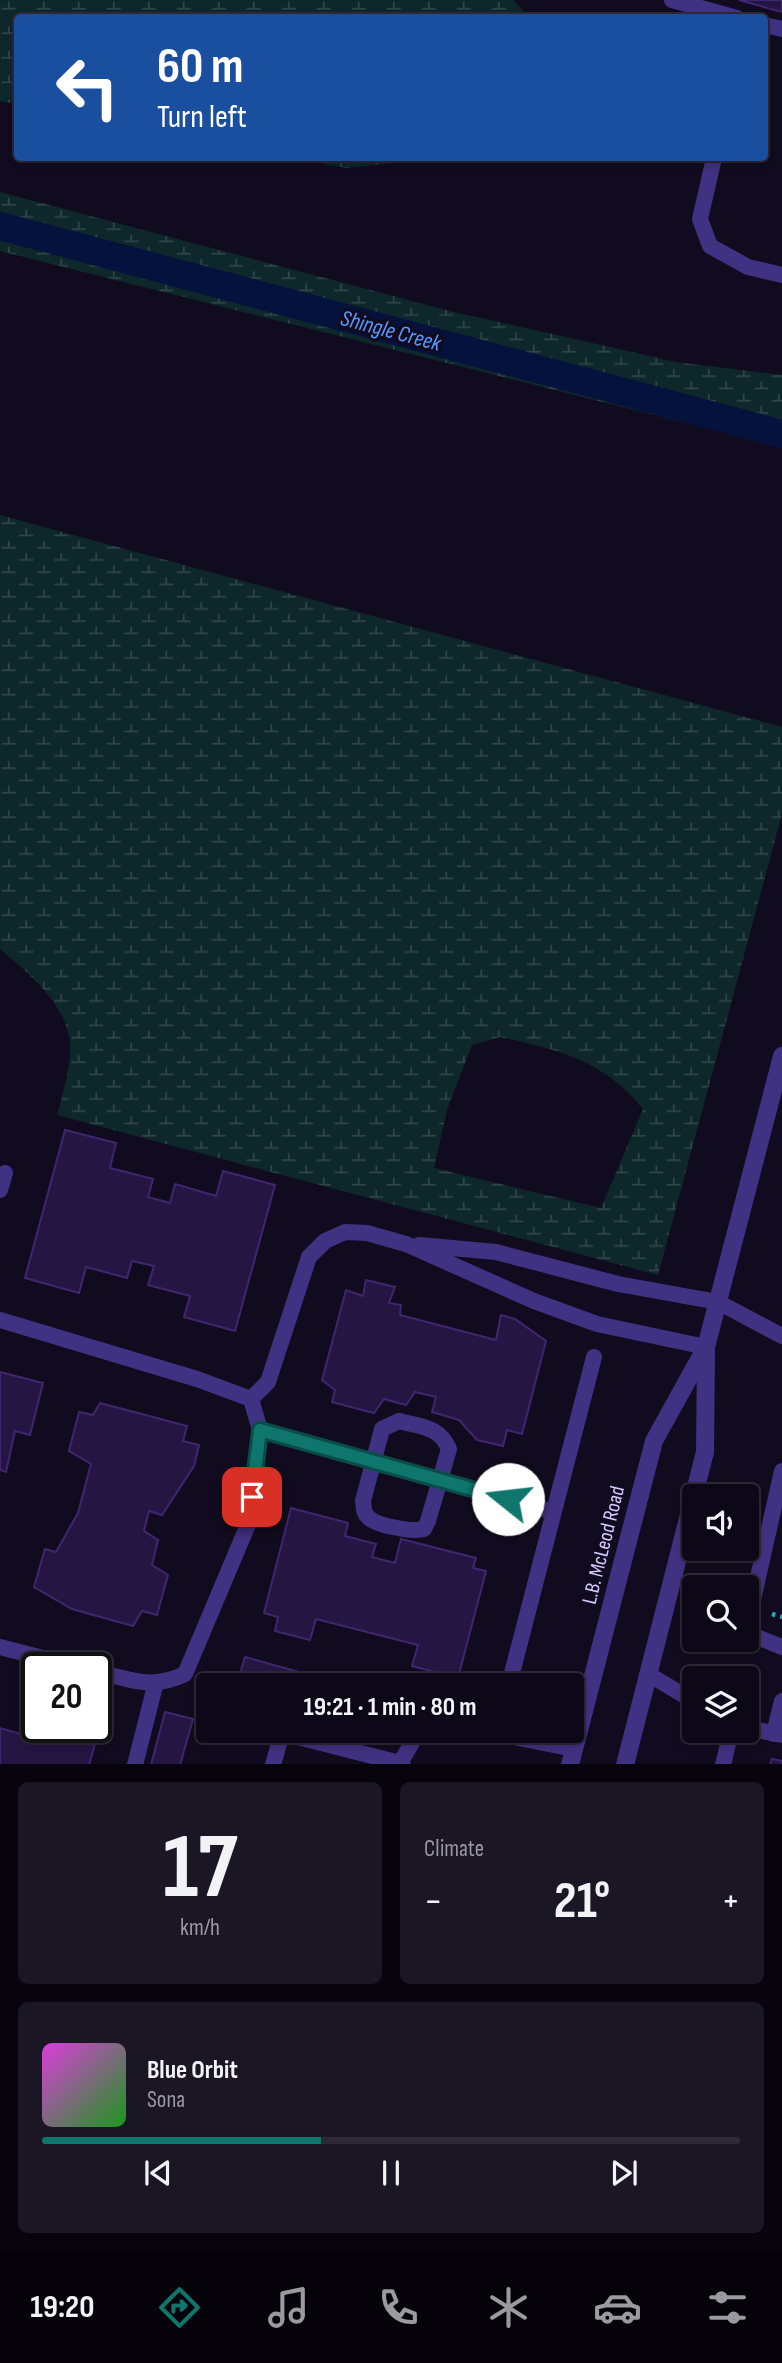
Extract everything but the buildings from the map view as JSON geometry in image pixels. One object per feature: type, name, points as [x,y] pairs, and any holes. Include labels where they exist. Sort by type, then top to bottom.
[{"type":"street","name":"L.B. McLeod Road","points":[[572,1757],[654,1441],[706,1347],[782,1056]]},
{"type":"street","name":"L.B. McLeod Road","points":[[625,1764],[705,1452],[706,1347]]},
{"type":"lane","points":[[672,0],[723,14]]},
{"type":"lane","points":[[713,161],[700,219],[710,246],[748,267],[782,275]]},
{"type":"lane","points":[[0,1190],[5,1173]]},
{"type":"lane","points":[[251,1399],[268,1382],[309,1257],[325,1241],[345,1232],[367,1233],[406,1244],[534,1301],[597,1324],[706,1347]]},
{"type":"lane","points":[[406,1244],[496,1252],[618,1284],[718,1302],[782,1336]]},
{"type":"lane","points":[[0,1320],[197,1379],[251,1399]]},
{"type":"lane","points":[[512,1673],[594,1357]]},
{"type":"lane","points":[[112,1675],[142,1683],[168,1683],[186,1674],[250,1520],[260,1430],[251,1399]]},
{"type":"lane","points":[[399,1421],[436,1431],[444,1438],[449,1449],[440,1480],[424,1529],[414,1531],[370,1520],[364,1513],[363,1501],[382,1429],[399,1421]]},
{"type":"lane","points":[[260,1430],[553,1512]]},
{"type":"lane","points":[[759,1575],[782,1471]]},
{"type":"lane","points":[[759,1638],[782,1647]]},
{"type":"lane","points":[[0,1647],[21,1652]]},
{"type":"lane","points":[[648,1674],[682,1694]]},
{"type":"lane","points":[[135,1764],[156,1682]]},
{"type":"lane","points":[[759,1730],[778,1734],[782,1701]]},
{"type":"lane","points":[[274,1764],[282,1733],[401,1764],[412,1743]]},
{"type":"lane","points":[[524,1743],[572,1757]]},
{"type":"lane","points":[[723,1764],[728,1743]]},
{"type":"green space","points":[[0,0],[513,0],[527,14],[14,14],[14,103],[0,101]]},
{"type":"green space","points":[[310,161],[410,161],[347,168]]},
{"type":"green space","points":[[0,192],[450,311],[676,362],[782,375],[782,447],[0,251]]},
{"type":"green space","points":[[0,515],[782,727],[782,814],[658,1275],[57,1115],[70,1057],[70,1040],[66,1025],[38,983],[0,949]],"holes":[[[500,1037],[579,1059],[596,1068],[628,1092],[643,1109],[601,1208],[434,1168],[447,1110],[472,1045]]]},
{"type":"waterway","name":"Shingle Creek","points":[[0,226],[782,434]]},
{"type":"route","points":[[252,1497],[260,1430],[508,1499]]}]
